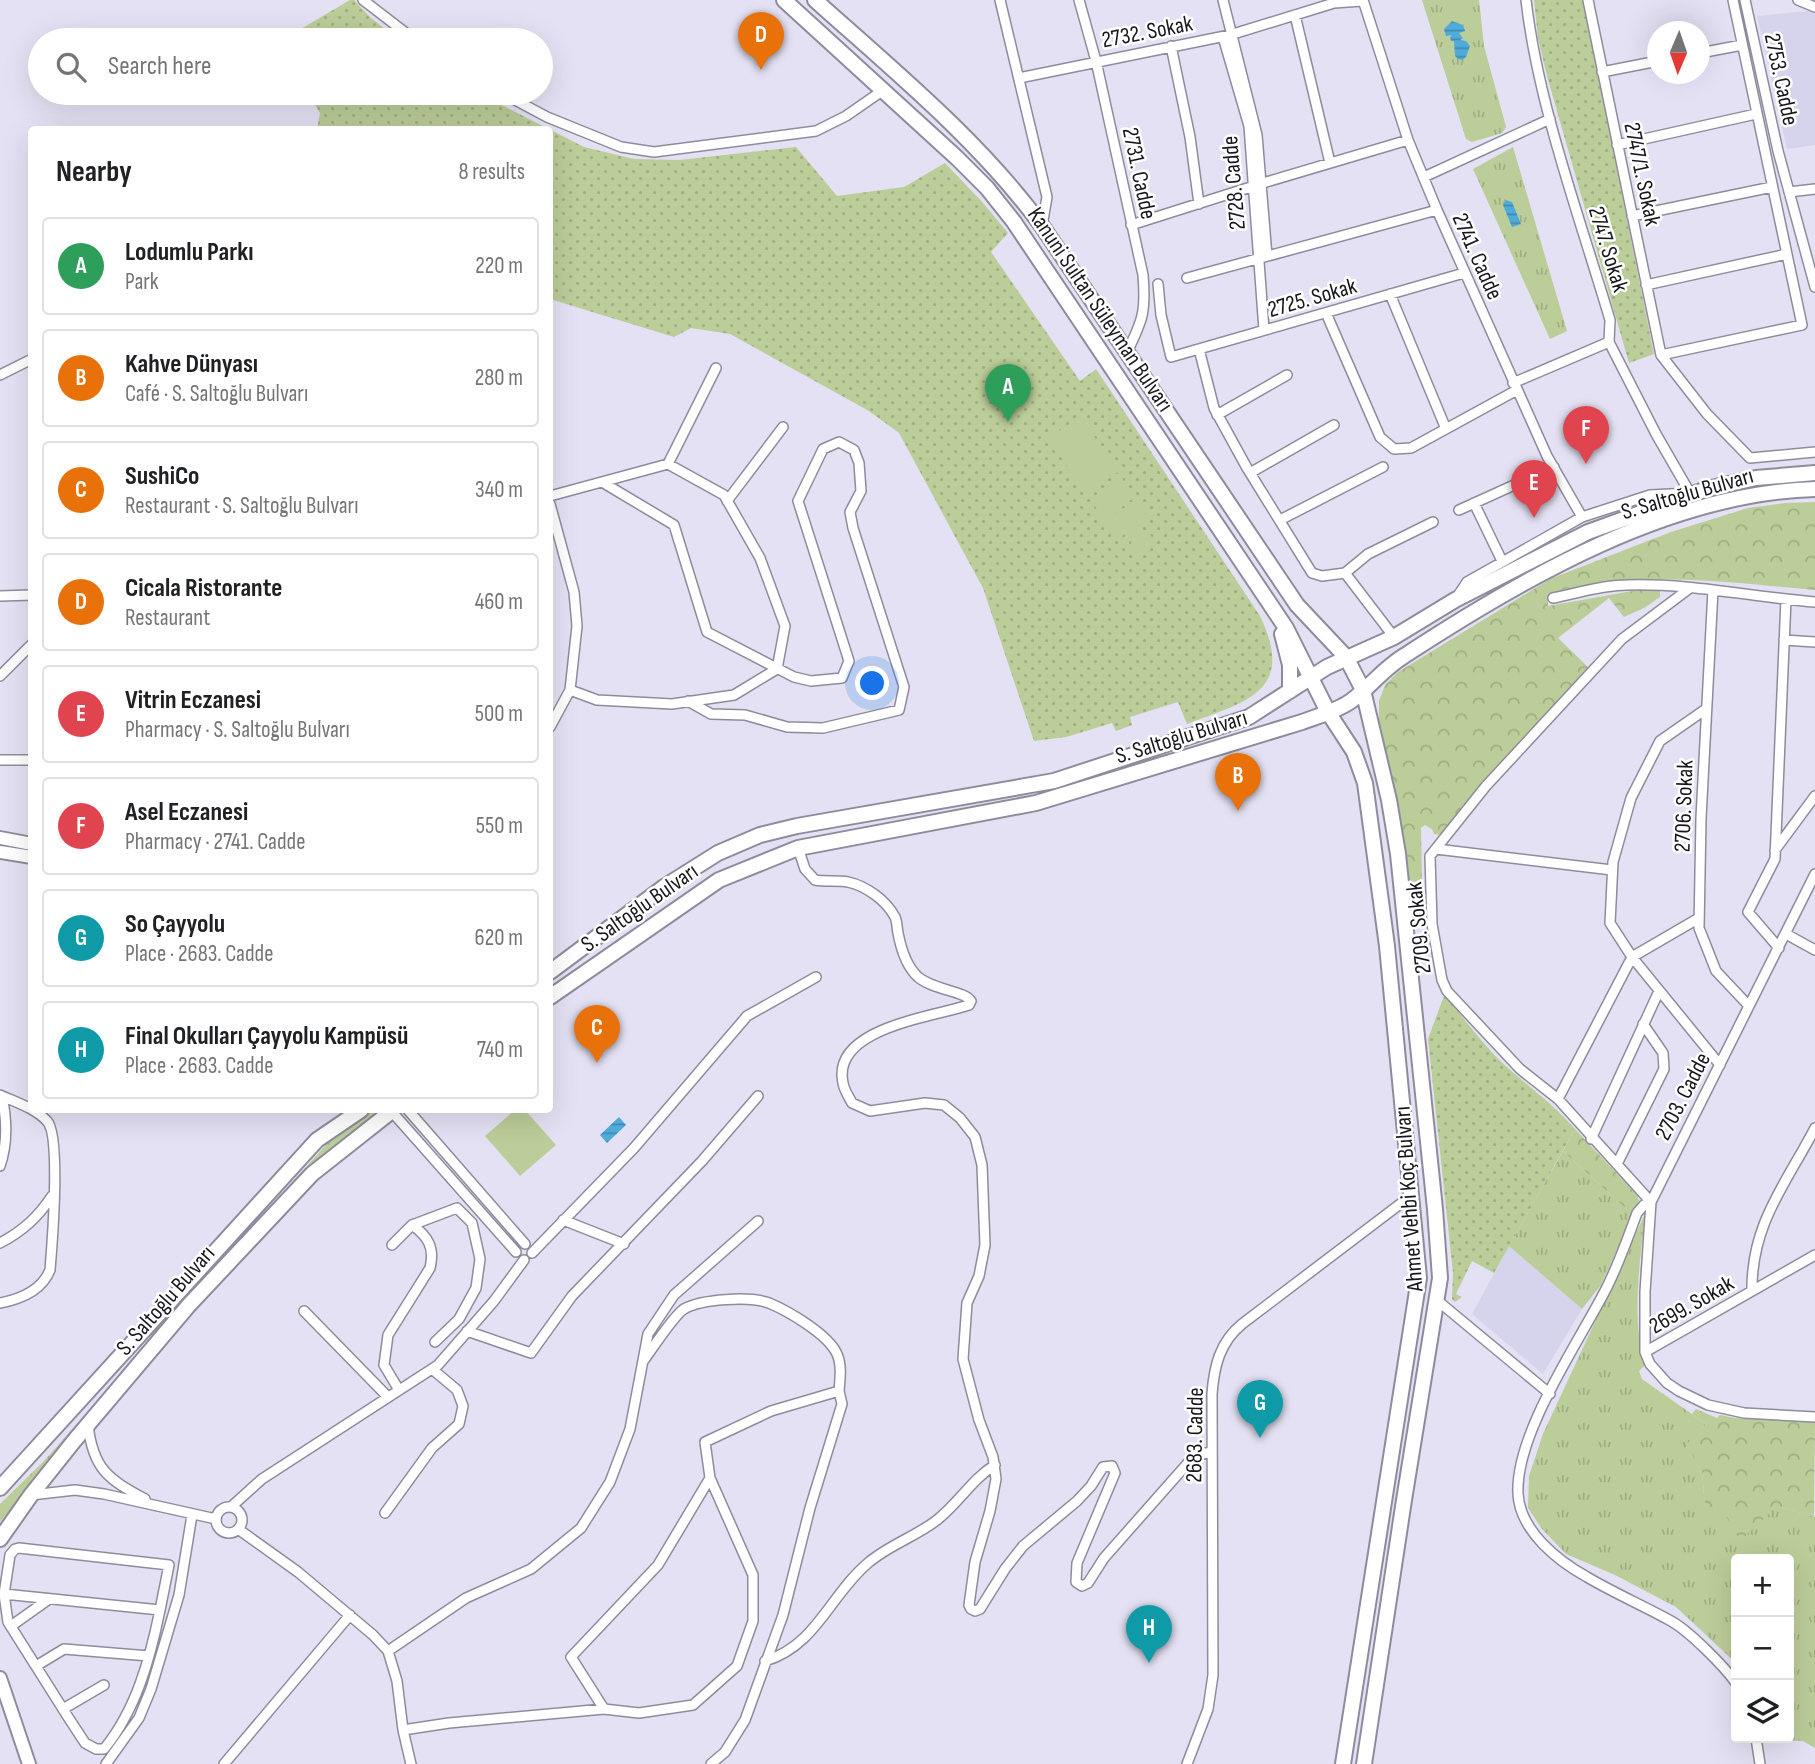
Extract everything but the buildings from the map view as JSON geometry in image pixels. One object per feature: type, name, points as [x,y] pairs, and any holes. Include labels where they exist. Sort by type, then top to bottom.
[{"type":"main road","name":"Kanuni Sultan Süleyman Bulvarı","points":[[784,0],[979,181],[1014,222],[1276,612],[1318,694]]},
{"type":"main road","name":"Kanuni Sultan Süleyman Bulvarı","points":[[815,0],[987,159],[1016,191],[1297,605],[1346,657],[1354,673]]},
{"type":"main road","name":"S. Saltoğlu Bulvarı","points":[[553,970],[664,887],[718,853],[760,835],[797,826],[1054,781],[1249,717],[1311,676],[1346,657],[1394,637],[1455,600],[1568,541],[1690,493],[1756,478],[1815,473]]},
{"type":"main road","name":"S. Saltoğlu Bulvarı","points":[[553,995],[719,880],[798,848],[1036,803],[1256,737],[1328,712],[1344,705],[1402,657],[1516,587],[1573,556],[1719,503],[1764,493],[1815,489]]},
{"type":"main road","points":[[1276,612],[1288,649],[1290,691]]},
{"type":"main road","name":"Ahmet Vehbi Koç Bulvarı","points":[[1354,673],[1363,690],[1398,854],[1440,1268],[1438,1301],[1404,1500],[1364,1764]]},
{"type":"main road","name":"Ahmet Vehbi Koç Bulvarı","points":[[1318,694],[1354,752],[1367,797],[1387,946],[1419,1265],[1418,1294],[1343,1764]]},
{"type":"main road","name":"S. Saltoğlu Bulvarı","points":[[0,1488],[317,1140],[356,1113]]},
{"type":"main road","name":"S. Saltoğlu Bulvarı","points":[[0,1539],[31,1495],[189,1305],[312,1174],[387,1113]]},
{"type":"street","points":[[363,0],[399,28]]},
{"type":"street","points":[[1000,0],[1047,197],[1042,226]]},
{"type":"street","name":"2731. Cadde","points":[[1079,0],[1096,61],[1143,275],[1145,304],[1139,328],[1127,352]]},
{"type":"street","name":"2728. Cadde","points":[[1223,0],[1226,36],[1254,119],[1263,257],[1264,330]]},
{"type":"street","name":"2747. Sokak","points":[[1526,0],[1531,37],[1550,118],[1610,320],[1609,342],[1690,493]]},
{"type":"street","points":[[1732,0],[1802,325],[1661,355],[1707,414],[1750,458],[1815,452]]},
{"type":"street","name":"2753. Cadde","points":[[1745,0],[1789,192],[1814,282]]},
{"type":"street","points":[[1798,0],[1815,7]]},
{"type":"street","name":"2732. Sokak","points":[[1019,78],[1226,36],[1334,3],[1363,1]]},
{"type":"street","name":"2741. Cadde","points":[[1363,1],[1408,140],[1464,273],[1554,467],[1582,517]]},
{"type":"street","name":"2747/1. Sokak","points":[[1591,1],[1602,72],[1661,355]]},
{"type":"street","points":[[1295,15],[1330,163]]},
{"type":"street","points":[[1710,51],[1742,45]]},
{"type":"street","points":[[1171,46],[1191,137],[1199,204]]},
{"type":"street","points":[[1602,72],[1647,63]]},
{"type":"street","points":[[524,105],[621,147],[654,152],[816,131],[846,116],[882,91]]},
{"type":"street","points":[[1617,145],[1756,114]]},
{"type":"street","points":[[1424,177],[1550,118]]},
{"type":"street","points":[[1131,225],[1408,140]]},
{"type":"street","points":[[1632,216],[1772,187]]},
{"type":"street","points":[[1789,192],[1815,189]]},
{"type":"street","points":[[1187,278],[1437,209]]},
{"type":"street","points":[[1646,285],[1787,254]]},
{"type":"street","name":"2725. Sokak","points":[[1158,284],[1159,307],[1171,357],[1464,273]]},
{"type":"street","points":[[1390,294],[1446,429]]},
{"type":"street","points":[[1326,313],[1380,437],[1395,449],[1411,449],[1515,386],[1609,342]]},
{"type":"street","points":[[1199,349],[1217,415],[1312,573],[1322,576],[1345,573],[1368,554],[1433,522]]},
{"type":"street","points":[[0,375],[28,361]]},
{"type":"street","points":[[668,464],[716,368]]},
{"type":"street","points":[[1217,415],[1287,375]]},
{"type":"street","points":[[1251,473],[1334,425]]},
{"type":"street","points":[[727,501],[783,427]]},
{"type":"street","points":[[602,482],[674,525],[707,632],[777,669],[811,681],[842,678],[849,661],[798,501],[823,449],[839,442],[854,450],[859,463],[861,491],[850,512],[904,687],[900,710],[823,727],[787,727],[745,715],[711,715],[688,701]]},
{"type":"street","points":[[553,495],[668,464],[724,495],[760,558],[785,626],[777,669],[734,695],[673,704],[597,700],[569,690]]},
{"type":"street","points":[[1280,520],[1383,467]]},
{"type":"street","points":[[1459,510],[1554,467]]},
{"type":"street","points":[[1455,600],[1467,582],[1582,517],[1650,495],[1690,493]]},
{"type":"street","points":[[1474,503],[1502,561]]},
{"type":"street","points":[[553,514],[566,557],[577,625],[569,690],[553,721]]},
{"type":"street","points":[[1345,573],[1394,637]]},
{"type":"street","points":[[1553,598],[1624,585],[1713,590],[1815,602]]},
{"type":"street","name":"2709. Sokak","points":[[1651,1202],[1591,1139],[1558,1099],[1520,1069],[1447,991],[1442,980],[1432,924],[1430,856],[1486,786],[1622,639],[1690,588]]},
{"type":"street","name":"2706. Sokak","points":[[1713,590],[1699,928],[1716,971],[1749,1006]]},
{"type":"street","points":[[0,596],[28,595]]},
{"type":"street","points":[[1779,948],[1748,912],[1775,859],[1786,599]]},
{"type":"street","points":[[1784,640],[1815,642]]},
{"type":"street","points":[[0,676],[28,648]]},
{"type":"street","points":[[0,659],[13,662]]},
{"type":"street","points":[[1706,709],[1660,741],[1631,798],[1612,870],[1610,923],[1632,957],[1720,1065]]},
{"type":"street","points":[[0,761],[28,758]]},
{"type":"street","points":[[1775,850],[1815,796]]},
{"type":"street","points":[[0,838],[28,843]]},
{"type":"street","points":[[798,848],[805,869],[815,880],[847,882],[870,890],[883,902],[895,918],[899,941],[908,966],[917,976],[934,988],[971,999],[969,1005],[876,1032],[858,1042],[844,1062],[842,1083],[852,1103],[863,1110],[880,1111],[925,1103],[944,1105],[960,1118],[975,1137],[982,1165],[985,1245],[979,1276],[967,1303],[964,1359],[979,1420],[995,1465],[995,1486],[975,1562],[970,1607],[975,1611],[980,1609],[1023,1546],[1077,1501],[1091,1486],[1103,1466],[1112,1466],[1115,1473],[1077,1563],[1076,1582],[1082,1586],[1088,1583],[1104,1558],[1195,1455],[1212,1452]]},
{"type":"street","points":[[1436,849],[1612,870]]},
{"type":"street","points":[[0,852],[28,856]]},
{"type":"street","name":"2703. Cadde","points":[[1645,1352],[1645,1292],[1651,1202],[1815,874]]},
{"type":"street","points":[[1558,1099],[1632,957],[1699,918]]},
{"type":"street","points":[[1786,934],[1815,950]]},
{"type":"street","points":[[553,961],[581,950]]},
{"type":"street","points":[[216,1519],[223,1509],[231,1507],[262,1479],[438,1365],[494,1301],[513,1273],[513,1263],[542,1240],[634,1148],[747,1016],[816,977]]},
{"type":"street","points":[[1591,1139],[1659,991]]},
{"type":"street","points":[[1617,1164],[1664,1069],[1663,1053],[1643,1024]]},
{"type":"street","points":[[0,1166],[6,1133],[1,1096]]},
{"type":"street","points":[[1,1096],[28,1108]]},
{"type":"street","points":[[467,1331],[531,1353],[572,1296],[702,1161],[758,1096]]},
{"type":"street","points":[[0,1303],[31,1292],[46,1281],[50,1270],[55,1172],[52,1127],[37,1113]]},
{"type":"street","points":[[391,1113],[524,1252]]},
{"type":"street","points":[[411,1113],[524,1252]]},
{"type":"street","points":[[1752,1291],[1753,1261],[1761,1229],[1815,1128]]},
{"type":"street","points":[[442,1168],[451,1160]]},
{"type":"street","points":[[0,1243],[27,1227],[54,1194]]},
{"type":"street","name":"2683. Cadde","points":[[1187,1764],[1208,1709],[1213,1675],[1213,1381],[1219,1356],[1228,1337],[1242,1324],[1412,1195]]},
{"type":"street","points":[[1651,1202],[1637,1213],[1607,1287],[1530,1434],[1522,1461],[1518,1495],[1524,1515],[1540,1541],[1568,1567],[1674,1622],[1728,1671],[1734,1680]]},
{"type":"street","points":[[391,1245],[412,1225],[457,1208],[471,1223],[480,1259],[476,1288],[459,1319],[435,1342]]},
{"type":"street","points":[[563,1220],[624,1244]]},
{"type":"street","points":[[388,1651],[466,1598],[531,1569],[581,1528],[610,1482],[630,1429],[648,1334],[674,1295],[758,1221]]},
{"type":"street","points":[[398,1391],[384,1365],[388,1335],[430,1268],[433,1256],[428,1240],[412,1225]]},
{"type":"street","name":"2699. Sokak","points":[[1815,1255],[1645,1352],[1650,1364],[1667,1383],[1708,1405],[1744,1413],[1815,1417]]},
{"type":"street","points":[[643,1362],[683,1309],[725,1298],[766,1302],[790,1314],[828,1342],[837,1353],[840,1366],[839,1391],[842,1404],[810,1508],[783,1615],[745,1720],[725,1752],[711,1764]]},
{"type":"street","points":[[1438,1301],[1550,1394]]},
{"type":"street","points":[[304,1311],[388,1397]]},
{"type":"street","points":[[385,1514],[432,1448],[460,1424],[463,1406],[457,1390],[432,1369]]},
{"type":"street","points":[[403,1730],[449,1723],[604,1709],[639,1713],[692,1705],[737,1666],[753,1621],[753,1575],[710,1478],[705,1442],[771,1411],[839,1391]]},
{"type":"street","points":[[88,1425],[95,1458],[103,1471],[115,1483],[156,1505]]},
{"type":"street","points":[[765,1661],[788,1652],[812,1632],[867,1563],[936,1521],[985,1471],[995,1465]]},
{"type":"street","points":[[604,1709],[571,1657],[657,1565],[710,1478]]},
{"type":"street","points":[[31,1495],[75,1490],[216,1519]]},
{"type":"street","points":[[216,1519],[222,1530],[231,1532],[238,1529],[242,1518],[238,1511],[231,1507]]},
{"type":"street","points":[[109,1760],[139,1718],[151,1689],[179,1595],[192,1515]]},
{"type":"street","points":[[238,1529],[298,1572],[388,1651],[397,1681],[403,1730],[411,1764]]},
{"type":"street","points":[[15,1549],[169,1565],[149,1656],[131,1709],[104,1749],[96,1749],[85,1743],[10,1626],[4,1594],[10,1555],[15,1549]]},
{"type":"street","points":[[4,1594],[160,1611]]},
{"type":"street","points":[[10,1626],[50,1599]]},
{"type":"street","points":[[224,1764],[350,1615]]},
{"type":"street","points":[[36,1667],[64,1649],[149,1656]]},
{"type":"street","points":[[0,1678],[29,1764]]},
{"type":"street","points":[[63,1709],[104,1685]]},
{"type":"street","points":[[1757,1743],[1759,1764]]},
{"type":"street","points":[[104,1749],[109,1760]]},
{"type":"shaded area","points":[[1815,12],[1815,145],[1787,149],[1757,16]]},
{"type":"shaded area","points":[[1509,1246],[1582,1309],[1543,1374],[1472,1314]]},
{"type":"green space","points":[[354,0],[384,28],[302,28]]},
{"type":"green space","points":[[1422,0],[1479,0],[1484,46],[1506,127],[1502,133],[1472,142],[1466,139]]},
{"type":"green space","points":[[1534,0],[1583,0],[1654,354],[1629,363],[1547,76],[1538,38]]},
{"type":"green space","points":[[315,105],[502,105],[543,126],[318,126],[320,113]]},
{"type":"green space","points":[[553,131],[584,147],[634,159],[680,160],[796,147],[837,196],[904,187],[945,163],[1008,233],[991,252],[1080,381],[1096,369],[1260,616],[1270,642],[1272,662],[1269,678],[1260,690],[1246,700],[1187,724],[1178,702],[1130,717],[1132,725],[1116,731],[1112,723],[1066,737],[1034,741],[983,588],[899,433],[869,411],[730,334],[691,328],[674,337],[553,300]]},
{"type":"green space","points":[[1513,147],[1567,331],[1550,339],[1473,169]]},
{"type":"green space","points":[[1081,417],[1118,472],[1085,494],[1048,438]]},
{"type":"green space","points":[[1122,478],[1135,497],[1103,519],[1090,499]]},
{"type":"green space","points":[[1136,500],[1149,519],[1116,540],[1104,521]]},
{"type":"green space","points":[[1815,502],[1815,590],[1715,581],[1645,580],[1579,587],[1548,596],[1548,606],[1649,588],[1660,589],[1660,597],[1624,617],[1609,598],[1558,638],[1589,668],[1440,835],[1434,834],[1432,829],[1425,825],[1421,828],[1422,888],[1405,888],[1404,843],[1379,724],[1379,701],[1385,685],[1398,672],[1550,579],[1671,532],[1748,508]]},
{"type":"green space","points":[[1142,531],[1150,534],[1153,542],[1150,550],[1142,553],[1134,550],[1131,542],[1134,534]]},
{"type":"green space","points":[[1445,993],[1493,1053],[1575,1129],[1494,1273],[1472,1261],[1456,1294],[1462,1297],[1455,1302],[1452,1299],[1453,1273],[1428,1039]]},
{"type":"green space","points":[[354,1113],[374,1113],[377,1116],[322,1159],[76,1432],[0,1522],[0,1504],[43,1462]]},
{"type":"green space","points":[[512,1113],[528,1113],[556,1145],[520,1176],[485,1136]]},
{"type":"green space","points":[[1575,1129],[1637,1195],[1639,1201],[1633,1215],[1563,1151]]},
{"type":"green space","points":[[1563,1151],[1633,1215],[1601,1285],[1582,1309],[1509,1246]]},
{"type":"green space","points":[[1645,1214],[1639,1270],[1638,1329],[1645,1365],[1639,1371],[1642,1379],[1706,1424],[1687,1445],[1702,1471],[1705,1508],[1777,1506],[1815,1517],[1815,1748],[1803,1741],[1794,1741],[1794,1554],[1731,1554],[1731,1658],[1676,1607],[1615,1575],[1566,1554],[1542,1529],[1528,1508],[1529,1476],[1543,1434]]},
{"type":"green space","points":[[1696,1409],[1717,1418],[1720,1415],[1815,1422],[1814,1517],[1777,1506],[1740,1541],[1726,1516],[1705,1508],[1702,1471],[1686,1445],[1706,1424],[1692,1414]]},
{"type":"water","points":[[1452,21],[1463,25],[1465,31],[1459,33],[1463,38],[1460,40],[1466,41],[1470,46],[1462,60],[1455,56],[1454,41],[1451,41],[1450,37],[1452,35],[1446,36],[1444,29]]},
{"type":"water","points":[[1506,200],[1512,202],[1521,224],[1512,227],[1503,205]]},
{"type":"water","points":[[619,1117],[626,1125],[607,1143],[600,1135]]},
{"type":"place","name":"Cicala Ristorante","points":[[761,70]]},
{"type":"place","name":"Lodumlu Parkı","points":[[1008,422]]},
{"type":"place","name":"Asel Eczanesi","points":[[1586,464]]},
{"type":"place","name":"Vitrin Eczanesi","points":[[1534,518]]},
{"type":"place","name":"Kahve Dünyası","points":[[1238,811]]},
{"type":"place","name":"SushiCo","points":[[597,1063]]},
{"type":"place","name":"So Çayyolu","points":[[1260,1438]]},
{"type":"place","name":"Final Okulları Çayyolu Kampüsü","points":[[1149,1663]]}]
